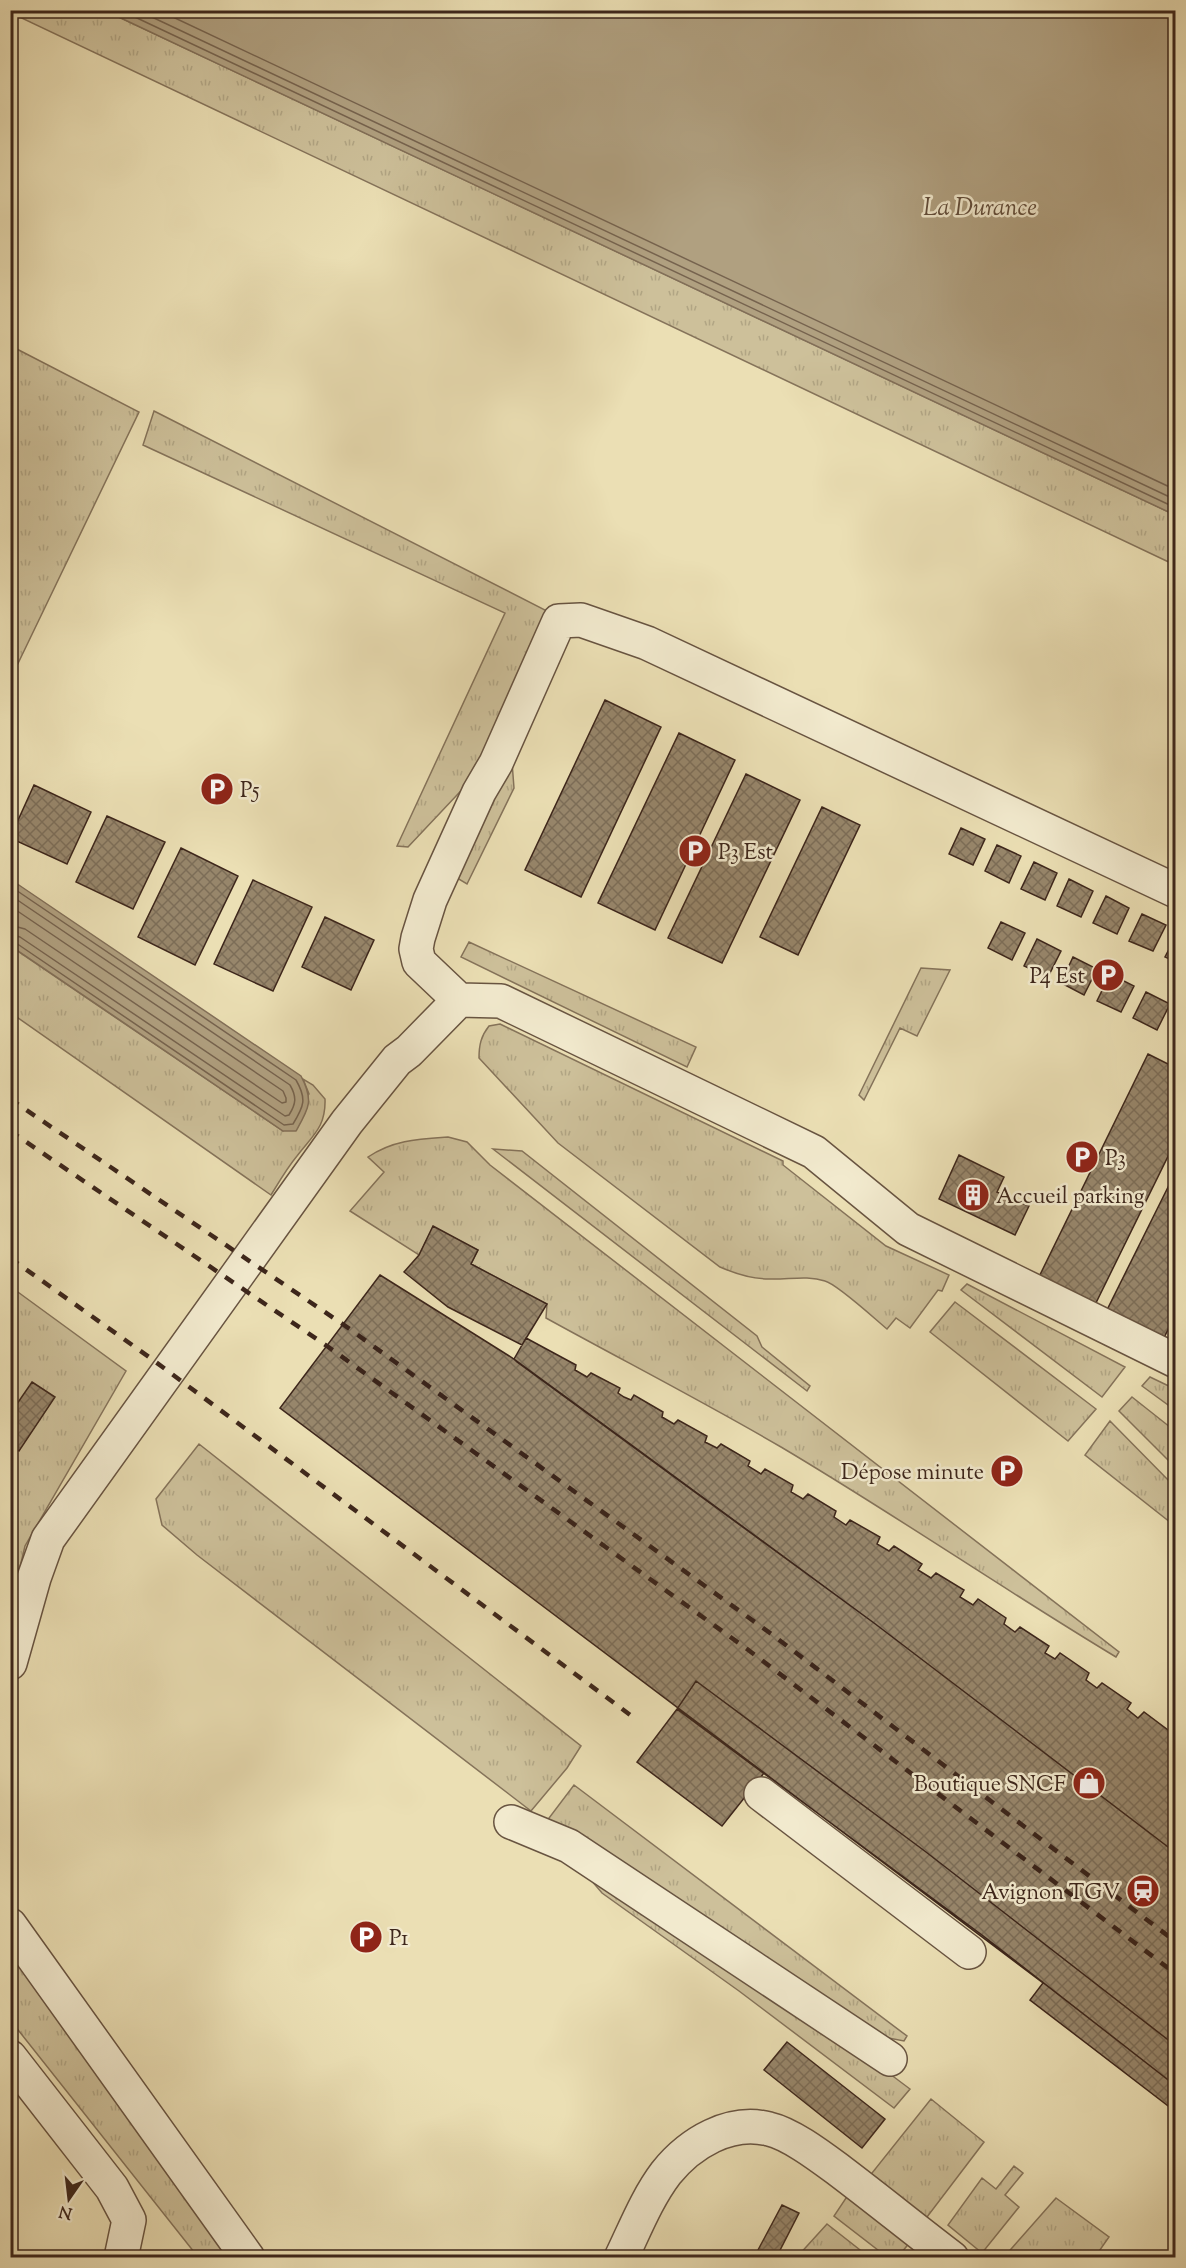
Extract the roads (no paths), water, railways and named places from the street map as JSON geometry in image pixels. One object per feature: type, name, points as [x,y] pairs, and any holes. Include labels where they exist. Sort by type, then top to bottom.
[{"type":"street","points":[[1176,891],[647,643],[581,620],[559,621],[496,763],[479,792],[430,900],[416,949],[419,962],[459,1000],[501,1001],[814,1152],[908,1229],[1176,1361]]},
{"type":"street","points":[[10,1663],[34,1578],[48,1539],[347,1122],[397,1060],[409,1051],[459,1000]]},
{"type":"street","points":[[761,1794],[969,1952]]},
{"type":"street","points":[[511,1822],[569,1846],[890,2059]]},
{"type":"street","points":[[10,1925],[248,2258]]},
{"type":"street","points":[[10,2057],[112,2188],[129,2220],[121,2258]]},
{"type":"street","points":[[621,2258],[648,2201],[667,2172],[708,2137],[735,2127],[770,2129],[810,2149],[951,2258]]},
{"type":"water","name":"La Durance","points":[[106,11],[1175,11],[1175,515],[1039,451]]},
{"type":"water","points":[[10,879],[301,1076],[309,1098],[307,1110],[296,1131],[283,1131],[11,946]]},
{"type":"railway","points":[[10,1099],[344,1325],[770,1633],[1176,1942]]},
{"type":"railway","points":[[10,1131],[327,1346],[747,1649],[1176,1974]]},
{"type":"railway","points":[[10,1258],[149,1357],[637,1720]]},
{"type":"place","name":"P5","points":[[217,789]]},
{"type":"place","name":"P3 Est","points":[[695,851]]},
{"type":"place","name":"P4 Est","points":[[1108,975]]},
{"type":"place","name":"P3","points":[[1082,1157]]},
{"type":"place","name":"Accueil parking","points":[[973,1195]]},
{"type":"place","name":"Dépose minute","points":[[1007,1471]]},
{"type":"place","name":"Boutique SNCF","points":[[1089,1783]]},
{"type":"place","name":"Avignon TGV","points":[[1143,1891]]},
{"type":"place","name":"P1","points":[[366,1937]]}]
